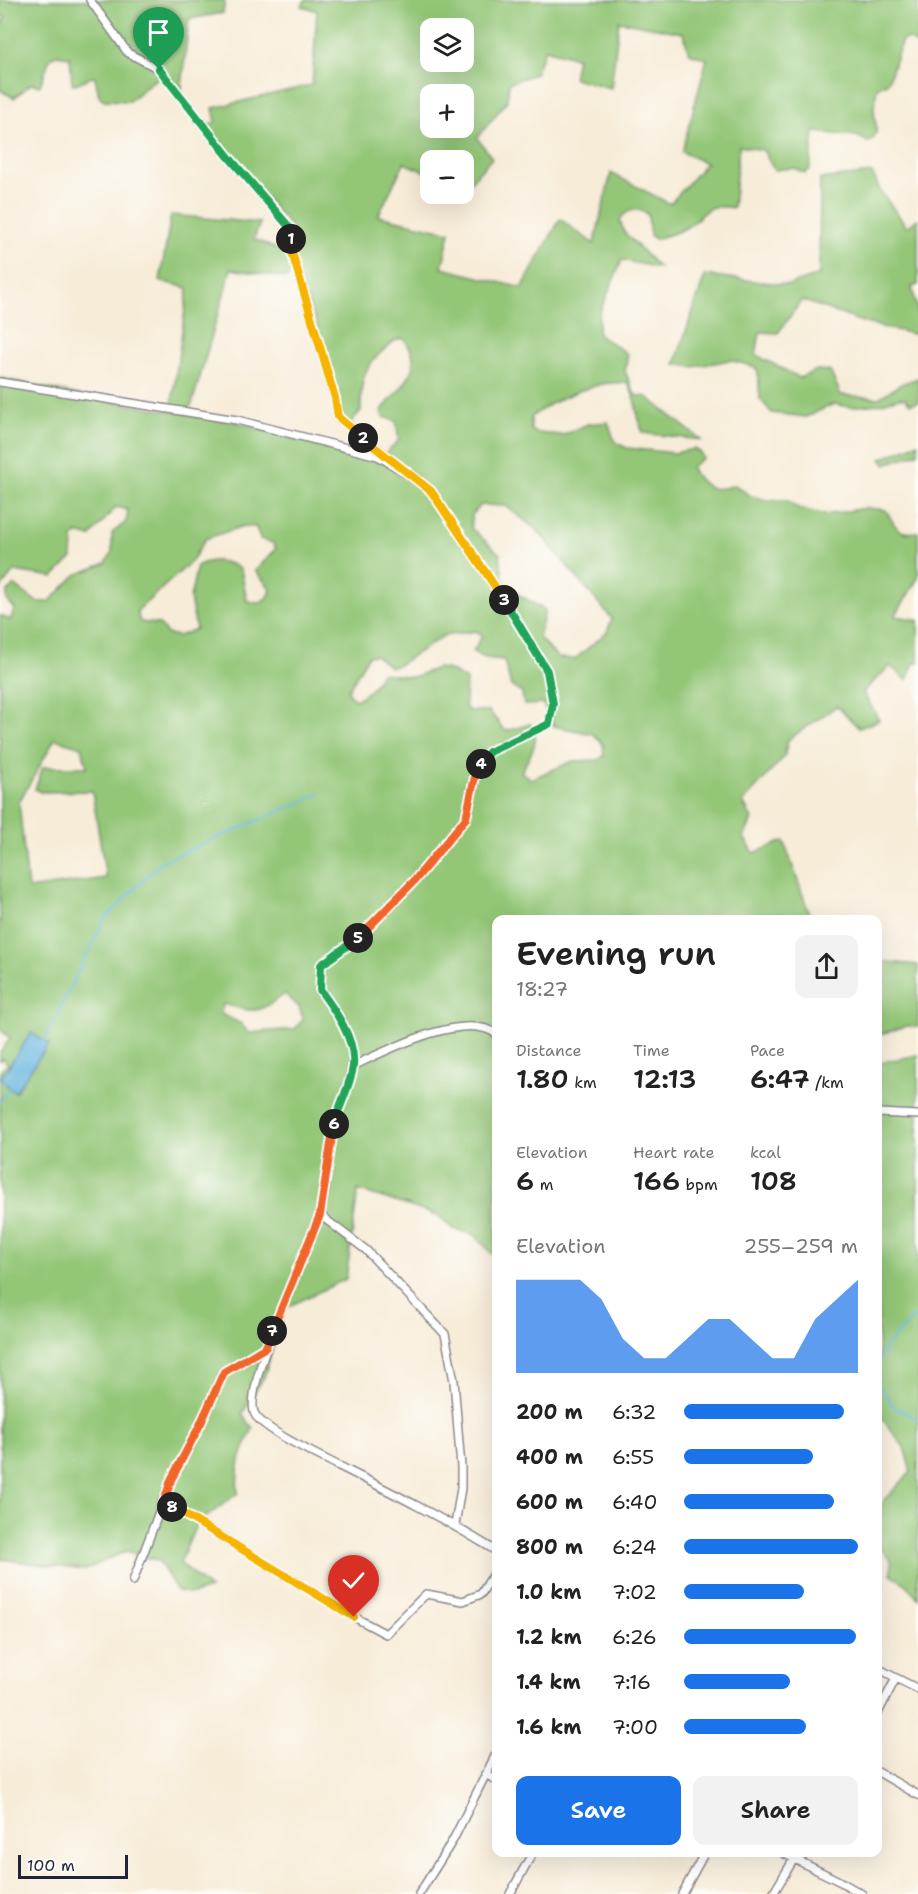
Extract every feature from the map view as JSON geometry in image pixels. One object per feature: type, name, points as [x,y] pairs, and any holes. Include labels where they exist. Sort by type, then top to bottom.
[{"type":"street","points":[[90,0],[128,53],[159,69],[228,156],[291,229],[291,249],[335,398],[338,417],[431,491],[510,610],[547,671],[553,704],[549,724],[489,752],[476,772],[466,818],[415,880],[357,939],[321,965],[320,990],[339,1015],[352,1049],[353,1066],[334,1122],[320,1215],[266,1347],[252,1404],[254,1414],[261,1422],[306,1449],[455,1525],[492,1548]]},
{"type":"street","points":[[0,382],[237,420],[378,456],[411,476]]},
{"type":"street","points":[[353,1066],[405,1041],[456,1027],[489,1028],[492,1031]]},
{"type":"street","points":[[882,1113],[918,1115]]},
{"type":"street","points":[[320,1215],[366,1250],[445,1334],[454,1381],[461,1467],[461,1488],[455,1525]]},
{"type":"street","points":[[133,1581],[171,1480],[200,1425],[224,1372],[266,1347]]},
{"type":"street","points":[[164,1502],[386,1634],[426,1594],[463,1601],[481,1594],[492,1576]]},
{"type":"street","points":[[882,1670],[918,1689]]},
{"type":"street","points":[[882,1705],[896,1678]]},
{"type":"street","points":[[419,1894],[453,1840],[492,1761]]},
{"type":"street","points":[[485,1774],[492,1778]]},
{"type":"street","points":[[882,1774],[917,1791]]},
{"type":"street","points":[[510,1894],[530,1857]]},
{"type":"street","points":[[682,1894],[702,1857]]},
{"type":"street","points":[[773,1894],[795,1857]]},
{"type":"street","points":[[798,1857],[862,1894]]},
{"type":"green space","points":[[0,0],[225,0],[223,13],[189,19],[181,96],[163,73],[129,101],[104,100],[99,96],[95,77],[72,84],[70,57],[56,55],[50,58],[40,86],[31,84],[14,98],[0,90],[0,28],[5,17],[0,14]]},
{"type":"green space","points":[[305,0],[918,0],[918,45],[909,39],[902,40],[888,82],[877,88],[874,109],[876,132],[868,142],[857,136],[814,132],[810,169],[805,173],[793,168],[774,170],[763,150],[739,146],[733,208],[710,208],[683,229],[655,239],[650,235],[648,215],[644,212],[629,211],[620,220],[624,232],[659,268],[622,260],[599,314],[598,334],[628,354],[625,371],[635,395],[647,397],[701,440],[643,433],[627,383],[603,384],[564,397],[531,417],[531,430],[537,433],[563,435],[588,424],[608,422],[615,442],[627,448],[674,453],[694,449],[700,452],[703,458],[691,467],[699,480],[709,487],[720,489],[735,485],[751,496],[767,500],[787,500],[798,508],[825,515],[865,508],[886,510],[901,531],[918,532],[918,578],[895,616],[918,620],[918,663],[914,663],[907,680],[890,666],[863,692],[879,720],[859,728],[837,706],[788,740],[784,757],[743,802],[752,819],[744,838],[754,853],[784,841],[810,915],[492,915],[492,1254],[475,1235],[454,1229],[437,1215],[358,1190],[346,1279],[285,1308],[264,1377],[242,1414],[253,1428],[240,1459],[238,1493],[196,1525],[180,1563],[210,1589],[194,1594],[177,1591],[159,1561],[126,1551],[85,1570],[0,1559],[0,1071],[8,1064],[3,1058],[0,1061],[0,1053],[10,1038],[0,1029],[0,615],[10,620],[15,609],[7,600],[7,593],[14,585],[37,602],[49,602],[76,575],[106,563],[112,552],[112,533],[126,522],[128,510],[116,507],[90,537],[77,533],[73,538],[72,558],[53,577],[14,571],[0,589],[0,378],[98,399],[241,423],[377,462],[399,440],[396,421],[383,417],[381,411],[409,377],[413,358],[410,349],[403,338],[398,339],[372,361],[363,382],[361,411],[349,424],[342,417],[319,331],[297,271],[287,278],[231,269],[192,404],[188,410],[176,408],[172,403],[188,288],[160,281],[171,215],[260,223],[254,239],[291,256],[289,225],[206,126],[216,122],[213,108],[312,85],[317,11],[302,6]],"holes":[[[619,21],[683,33],[689,53],[707,59],[682,152],[706,163],[670,204],[611,173],[594,244],[560,219],[522,288],[442,268],[450,232],[378,216],[404,163],[420,170],[420,150],[474,150],[474,178],[492,158],[477,138],[507,101],[509,83],[535,74],[545,49],[577,58],[573,78],[611,88]],[[481,505],[506,506],[537,530],[612,619],[607,632],[575,659],[558,658],[539,638],[545,610],[511,590],[503,580],[500,554],[471,528],[472,515]],[[243,526],[256,527],[260,539],[273,543],[276,549],[255,571],[271,589],[269,596],[259,603],[247,601],[241,570],[225,562],[208,562],[197,566],[190,598],[196,629],[179,636],[167,634],[159,624],[140,622],[137,611],[192,561],[205,539]],[[476,631],[482,636],[473,652],[485,658],[504,660],[511,686],[522,693],[524,705],[543,704],[554,726],[593,734],[603,744],[604,756],[598,760],[573,761],[531,779],[521,772],[535,742],[531,724],[505,731],[489,711],[469,711],[465,706],[466,680],[450,670],[437,668],[413,677],[382,673],[371,689],[356,700],[350,696],[348,690],[368,656],[375,655],[390,667],[397,666],[443,636]],[[55,739],[82,747],[87,767],[43,767],[35,789],[40,792],[92,791],[106,878],[28,889],[19,802]],[[285,994],[299,1007],[303,1019],[295,1029],[249,1033],[240,1023],[221,1014],[223,1004],[256,1010]],[[31,1034],[48,1044],[15,1092]]]},
{"type":"green space","points":[[872,173],[881,192],[907,227],[918,219],[918,285],[912,287],[918,313],[918,335],[865,323],[802,300],[778,333],[760,332],[756,355],[800,378],[817,370],[830,371],[841,395],[879,398],[901,384],[918,378],[918,402],[910,404],[905,398],[899,398],[879,404],[850,407],[834,404],[806,417],[772,413],[760,399],[758,373],[755,367],[730,360],[692,367],[675,364],[705,275],[788,285],[819,275],[820,179]]},
{"type":"green space","points":[[918,443],[918,453],[885,464],[881,459]]},
{"type":"green space","points":[[882,961],[918,965],[918,1027],[906,1026],[882,1034]]},
{"type":"green space","points":[[918,1055],[918,1598],[907,1585],[891,1574],[891,1560],[882,1550],[882,1505],[911,1472],[904,1447],[882,1419],[882,1062]]},
{"type":"water","points":[[31,1033],[49,1044],[15,1092],[1,1078]]},
{"type":"waterway","points":[[42,1044],[105,919],[161,862],[320,794]]},
{"type":"waterway","points":[[0,1102],[11,1087]]},
{"type":"waterway","points":[[882,1354],[887,1345],[918,1313]]},
{"type":"waterway","points":[[882,1390],[895,1408],[918,1419]]},
{"type":"route","points":[[159,69],[228,156],[291,229],[291,249],[335,398],[338,417],[431,491],[510,610],[547,671],[553,704],[549,724],[489,752],[476,772],[466,818],[415,880],[357,939],[321,965],[320,990],[339,1015],[352,1049],[353,1066],[334,1122],[320,1215],[266,1347],[224,1372],[200,1425],[171,1480],[164,1502],[354,1617]]}]
